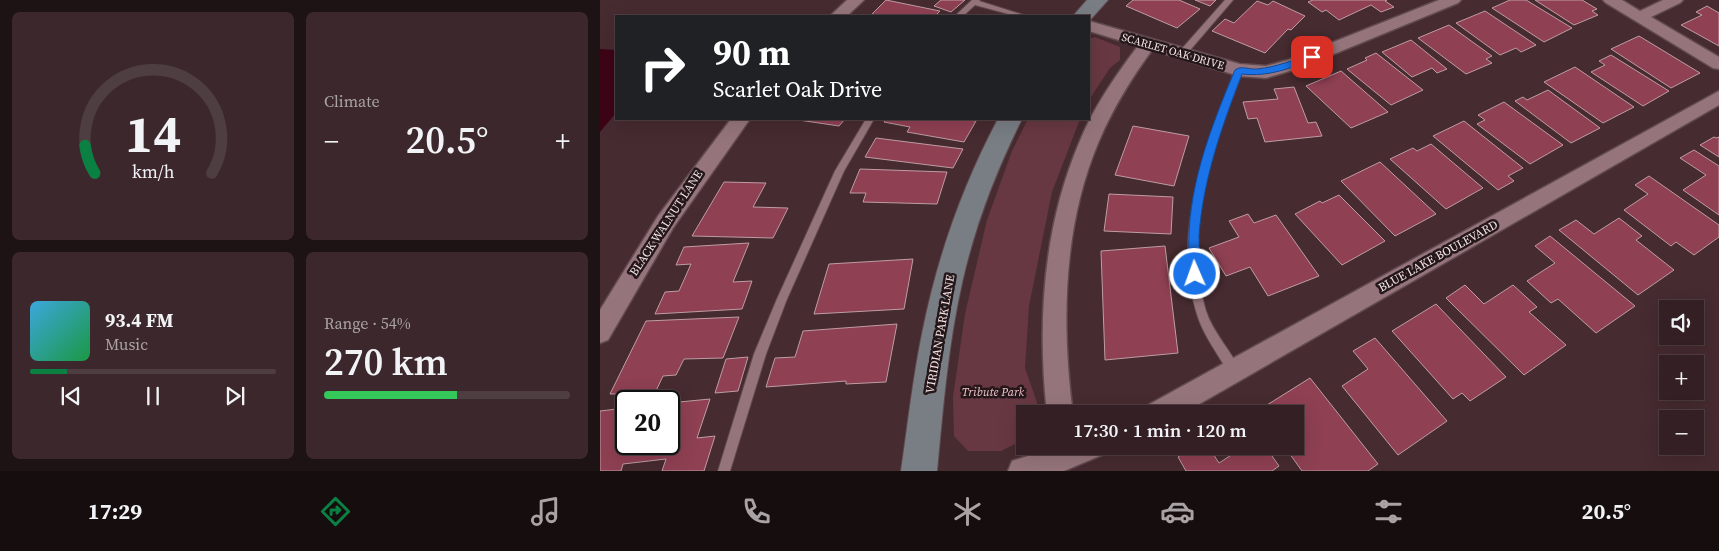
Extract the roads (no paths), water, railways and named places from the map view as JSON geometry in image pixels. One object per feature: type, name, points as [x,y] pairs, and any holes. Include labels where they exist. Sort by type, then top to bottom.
[{"type":"street","points":[[839,15],[856,0]]},
{"type":"street","points":[[1085,15],[1098,0]]},
{"type":"street","name":"SCARLET OAK DRIVE","points":[[1090,26],[1239,70],[1254,72],[1280,69],[1428,4],[1453,0]]},
{"type":"street","points":[[1611,0],[1719,64]]},
{"type":"street","points":[[1639,17],[1675,0]]},
{"type":"street","points":[[1059,405],[1055,346],[1055,297],[1067,201],[1079,163],[1108,102],[1125,73],[1148,44]]},
{"type":"street","name":"BLUE LAKE BOULEVARD","points":[[1173,405],[1719,98]]},
{"type":"street","name":"BLACK WALNUT LANE","points":[[600,332],[664,221],[714,152],[740,120]]},
{"type":"street","name":"VIRIDIAN PARK LANE","points":[[919,471],[941,310],[952,263],[981,179],[1010,120]]},
{"type":"street","points":[[1022,471],[1038,468],[1061,455]]},
{"type":"lane","points":[[1182,54],[1206,24],[1229,0]]},
{"type":"lane","points":[[960,15],[975,1],[1019,15]]},
{"type":"lane","points":[[1234,371],[1201,311],[1195,274],[1194,237],[1198,197],[1210,147],[1239,70]]},
{"type":"lane","points":[[724,471],[760,354],[782,300],[840,171],[869,120]]},
{"type":"park label","name":"Tribute Park","points":[[993,392]]}]
